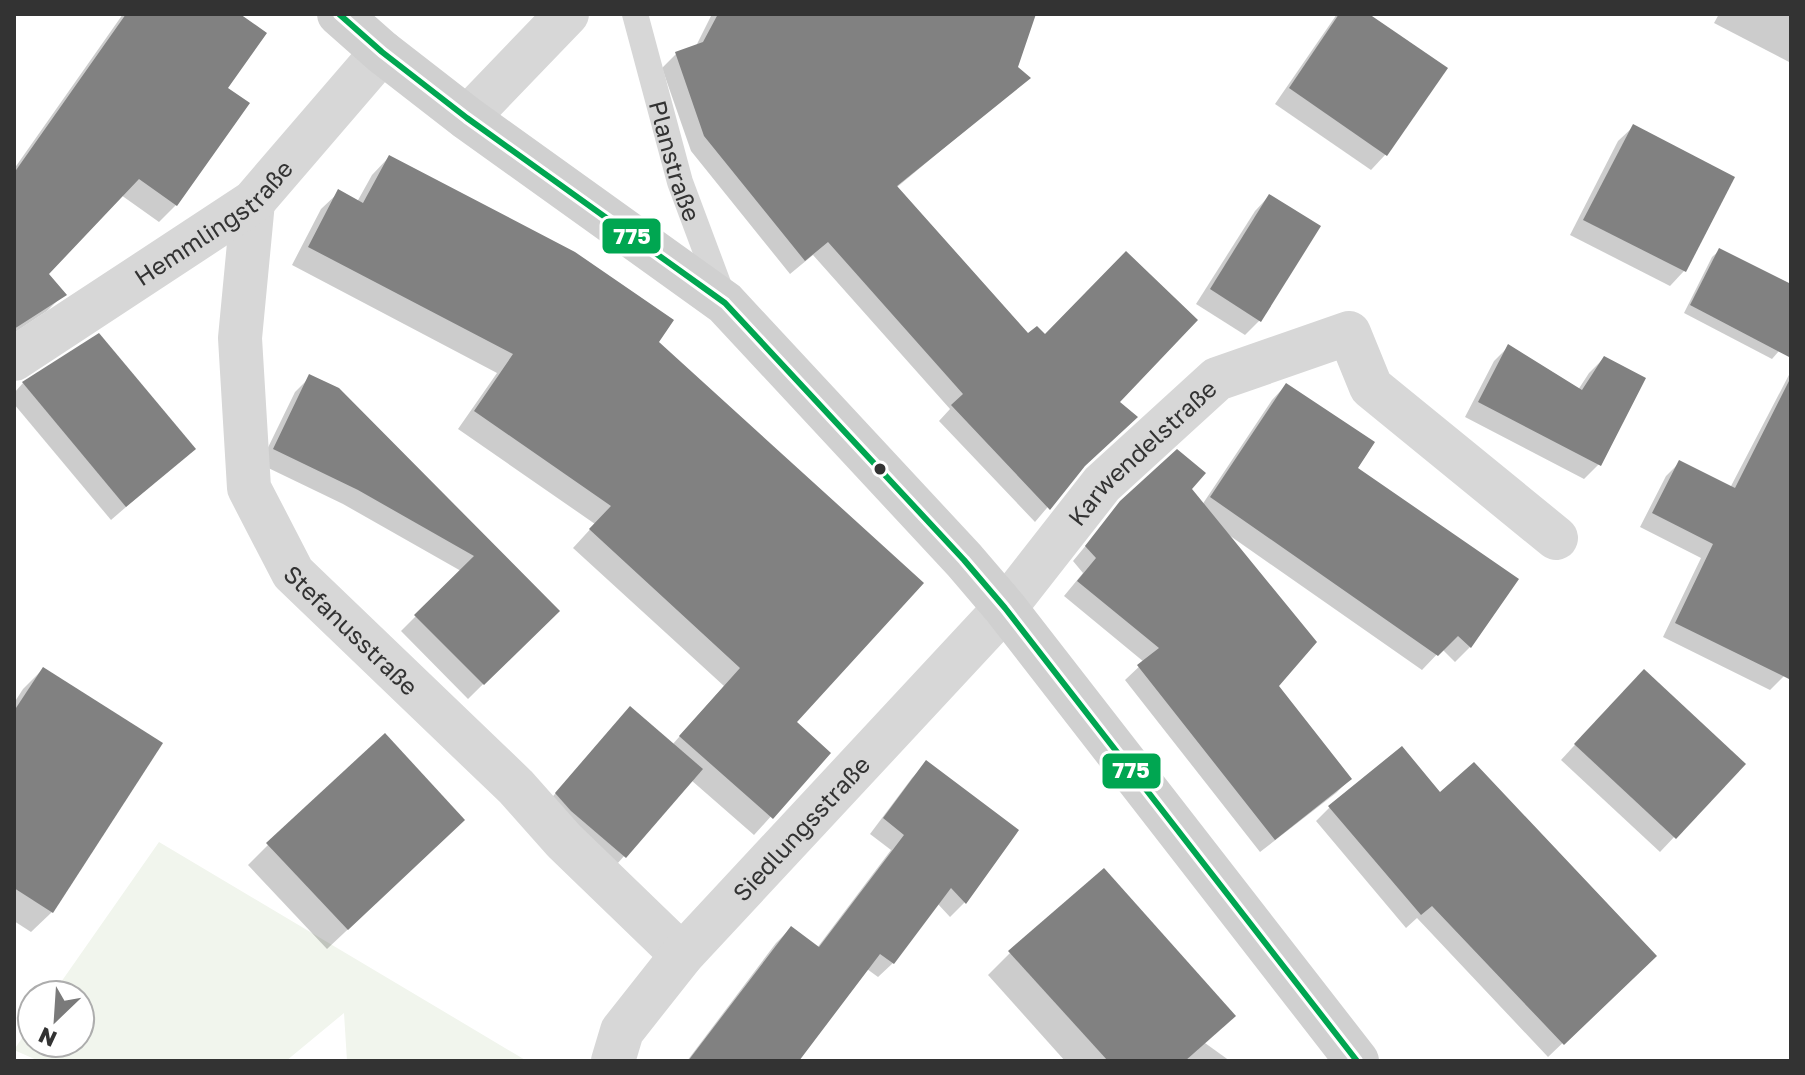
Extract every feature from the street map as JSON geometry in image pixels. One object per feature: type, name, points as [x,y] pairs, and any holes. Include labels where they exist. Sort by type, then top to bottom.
[{"type":"main road","points":[[339,14],[467,118],[725,303],[1005,608],[1357,1061]]},
{"type":"street","points":[[467,118],[567,14]]},
{"type":"street","name":"Hemmlingstraße","points":[[14,359],[253,202],[382,52]]},
{"type":"street","name":"Stefanusstraße","points":[[253,202],[240,338],[249,488],[293,573],[516,787],[564,841],[682,955]]},
{"type":"street","name":"Karwendelstraße","points":[[1005,608],[1102,484],[1217,379],[1349,333],[1371,387],[1556,538]]},
{"type":"street","name":"Siedlungsstraße","points":[[613,1061],[622,1031],[682,955],[1005,608]]},
{"type":"lane","name":"Planstraße","points":[[635,14],[680,182],[725,303]]},
{"type":"shaded area","points":[[159,842],[527,1061],[347,1061],[344,1013],[286,1061],[39,1061],[34,1059],[96,1059],[96,979],[63,979]]},
{"type":"building","points":[[126,14],[240,14],[267,33],[228,88],[250,103],[177,206],[139,179],[49,274],[67,295],[14,329],[14,173]]},
{"type":"building","points":[[718,14],[1036,14],[1018,67],[1031,78],[897,186],[1028,333],[1037,326],[1045,334],[1126,251],[1198,320],[1120,402],[1138,417],[1085,466],[1050,510],[951,405],[963,394],[828,242],[805,261],[704,136],[675,52],[703,42]]},
{"type":"building","points":[[1339,14],[1369,14],[1448,68],[1387,156],[1289,88]]},
{"type":"building","points":[[1633,124],[1735,177],[1686,272],[1583,220]]},
{"type":"building","points":[[389,155],[575,252],[674,320],[659,342],[924,583],[797,722],[831,753],[773,819],[679,736],[740,668],[589,529],[611,506],[474,411],[513,354],[308,247],[338,189],[363,203]]},
{"type":"building","points":[[1269,194],[1321,226],[1261,322],[1210,289]]},
{"type":"building","points":[[1719,248],[1791,284],[1791,358],[1690,305]]},
{"type":"building","points":[[99,333],[196,449],[126,507],[22,382]]},
{"type":"building","points":[[1508,344],[1582,390],[1604,356],[1646,378],[1601,466],[1478,402]]},
{"type":"building","points":[[309,374],[339,388],[560,611],[484,685],[414,615],[474,556],[358,490],[273,449]]},
{"type":"building","points":[[1791,377],[1791,680],[1675,623],[1713,544],[1652,513],[1679,460],[1735,488]]},
{"type":"building","points":[[1286,383],[1375,442],[1358,468],[1519,579],[1471,648],[1458,636],[1438,656],[1210,497]]},
{"type":"building","points":[[1177,449],[1206,473],[1192,489],[1317,642],[1279,686],[1352,779],[1275,840],[1137,665],[1159,648],[1077,581],[1096,558],[1085,546],[1120,501]]},
{"type":"building","points":[[43,667],[163,743],[53,913],[14,888],[14,711]]},
{"type":"building","points":[[1644,669],[1746,764],[1676,839],[1574,744]]},
{"type":"building","points":[[630,706],[703,769],[626,858],[571,811],[555,793]]},
{"type":"building","points":[[385,733],[465,820],[348,930],[266,843]]},
{"type":"building","points":[[1402,746],[1440,792],[1474,762],[1657,956],[1564,1045],[1432,906],[1421,915],[1328,806]]},
{"type":"building","points":[[926,760],[1019,830],[966,904],[951,888],[894,964],[880,954],[799,1061],[688,1061],[791,926],[819,947],[904,835],[883,818]]},
{"type":"building","points":[[1104,868],[1236,1016],[1185,1061],[1108,1061],[1008,951]]},
{"type":"transit line","name":"775","points":[[339,14],[467,118],[725,303],[1005,608],[1357,1061]]}]
